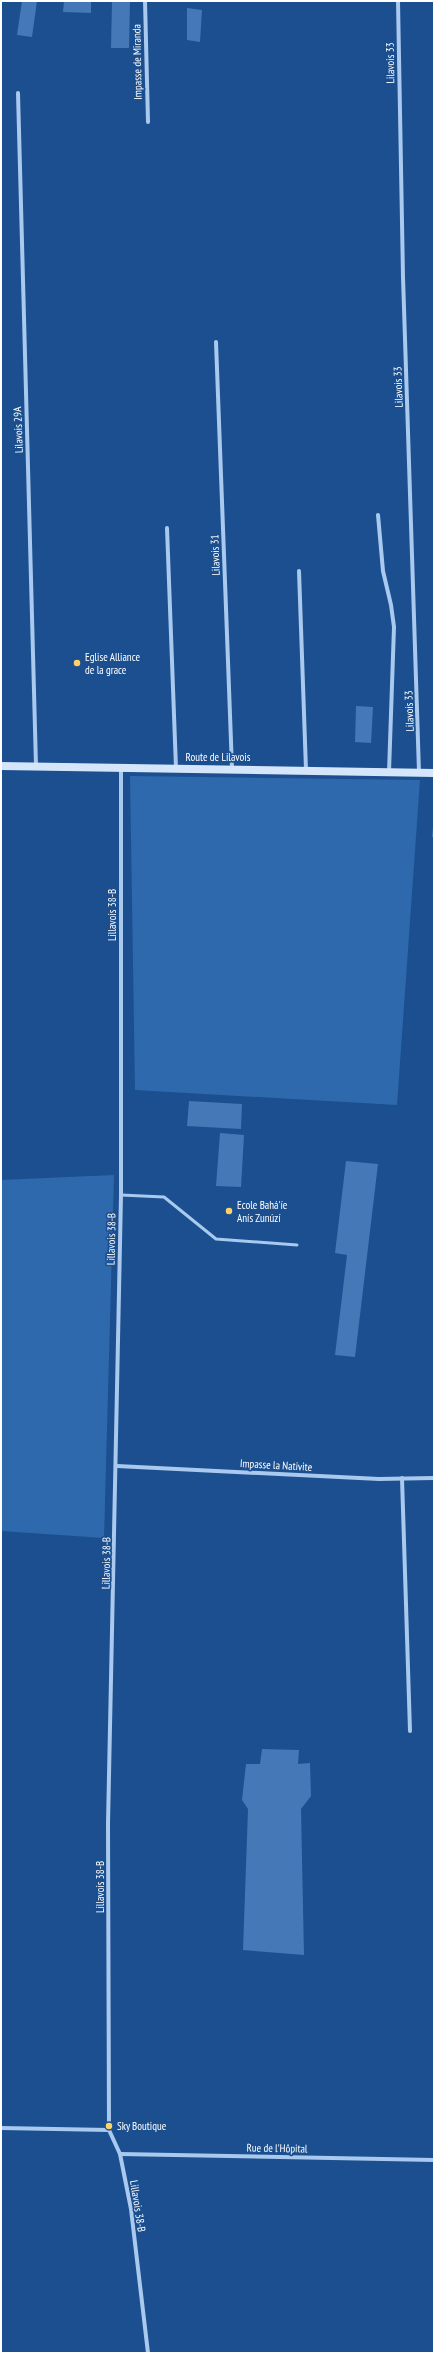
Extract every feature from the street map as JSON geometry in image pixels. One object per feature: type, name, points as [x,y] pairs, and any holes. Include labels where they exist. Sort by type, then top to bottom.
[{"type":"main road","name":"Route de Lilavois","points":[[1,766],[232,768],[434,773]]},
{"type":"street","name":"Impasse de Miranda","points":[[145,1],[148,122]]},
{"type":"street","name":"Lilavois 33","points":[[398,1],[403,277],[419,772]]},
{"type":"street","name":"Lilavois 29A","points":[[18,93],[36,766]]},
{"type":"street","name":"Lilavois 31","points":[[216,342],[232,768]]},
{"type":"street","points":[[378,516],[383,570],[392,605],[394,627],[389,772]]},
{"type":"street","points":[[166,528],[176,768]]},
{"type":"street","points":[[299,571],[306,770]]},
{"type":"street","name":"Lillavois 38-B","points":[[121,768],[121,1195],[117,1466],[108,1824],[109,2130],[120,2154],[131,2209],[148,2353]]},
{"type":"street","name":"Impasse la Nativite","points":[[117,1466],[402,1478],[434,1478]]},
{"type":"street","points":[[402,1478],[410,1731]]},
{"type":"street","points":[[1,2128],[109,2130]]},
{"type":"street","name":"Rue de l'Hôpital","points":[[120,2154],[434,2160]]},
{"type":"lane","points":[[121,1195],[164,1197],[216,1239],[296,1245]]},
{"type":"shaded area","points":[[130,776],[420,780],[397,1105],[135,1090]]},
{"type":"shaded area","points":[[114,1175],[104,1538],[1,1531],[1,1180]]},
{"type":"building","points":[[22,1],[37,1],[32,37],[17,35]]},
{"type":"building","points":[[64,1],[91,1],[91,13],[63,12]]},
{"type":"building","points":[[112,1],[130,1],[129,48],[111,48]]},
{"type":"building","points":[[187,8],[202,10],[200,42],[187,40]]},
{"type":"building","points":[[356,706],[373,707],[371,743],[355,742]]},
{"type":"building","points":[[433,827],[434,837],[432,837]]},
{"type":"building","points":[[189,1101],[242,1104],[241,1129],[187,1126]]},
{"type":"building","points":[[220,1133],[244,1135],[241,1187],[216,1186]]},
{"type":"building","points":[[346,1161],[378,1164],[355,1357],[335,1355],[347,1255],[335,1253]]},
{"type":"building","points":[[262,1749],[299,1750],[298,1764],[310,1763],[311,1796],[301,1809],[304,1955],[243,1950],[248,1809],[242,1800],[246,1764],[260,1764]]},
{"type":"place","name":"Eglise Alliance de la grace","points":[[77,663]]},
{"type":"place","name":"Ecole Bahá'íe Anís Zunúzí","points":[[229,1211]]},
{"type":"place","name":"Sky Boutique","points":[[109,2126]]}]
